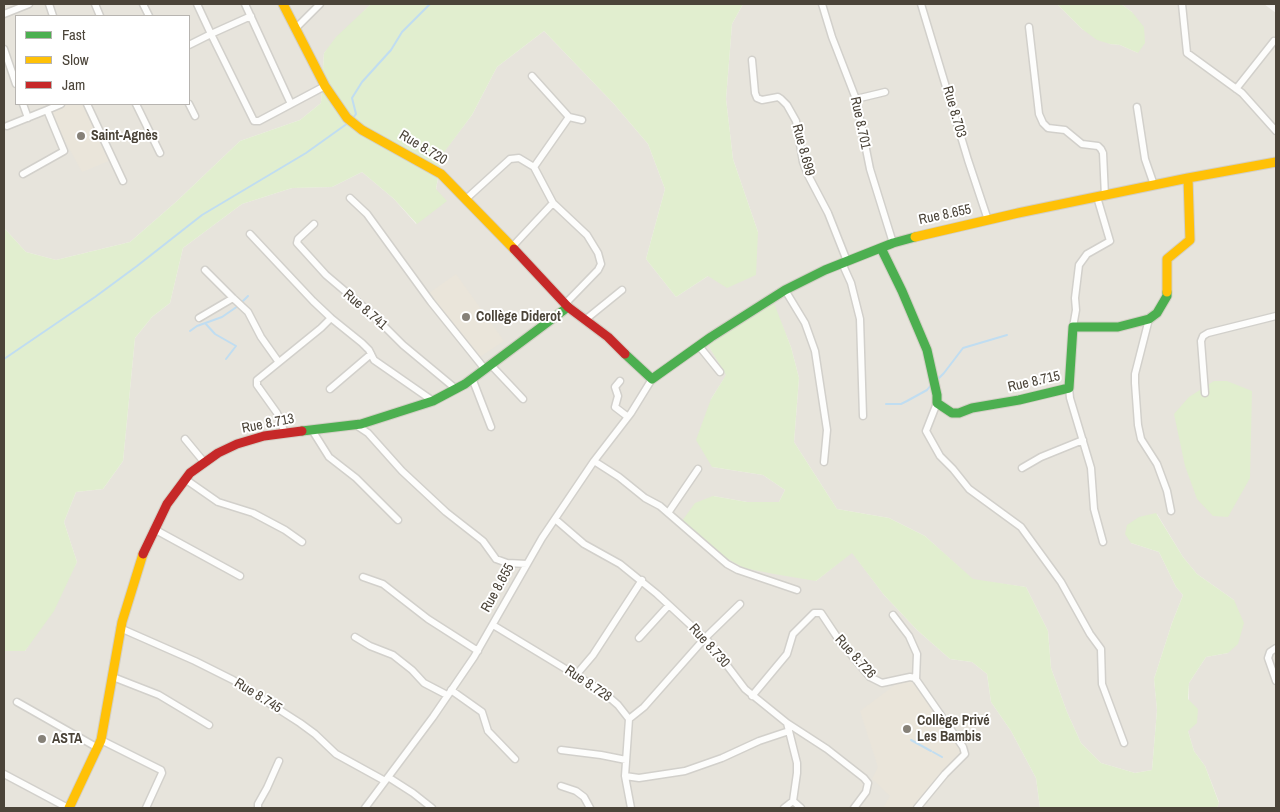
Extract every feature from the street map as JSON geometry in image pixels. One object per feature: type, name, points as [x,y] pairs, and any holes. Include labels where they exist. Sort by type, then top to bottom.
[{"type":"street","points":[[4,14],[29,4]]},
{"type":"street","points":[[197,4],[254,121],[259,121],[325,86]]},
{"type":"street","points":[[245,4],[291,104]]},
{"type":"street","name":"Rue 8.720","points":[[283,4],[325,86],[350,121],[432,168],[466,199],[566,306]]},
{"type":"street","points":[[295,29],[320,4]]},
{"type":"street","name":"Rue 8.701","points":[[822,4],[832,37],[856,99],[870,169],[893,243]]},
{"type":"street","name":"Rue 8.703","points":[[921,4],[988,220]]},
{"type":"street","points":[[1182,4],[1187,53],[1236,89],[1276,131]]},
{"type":"street","points":[[190,44],[251,16]]},
{"type":"street","points":[[1029,27],[1035,91],[1039,114],[1043,123],[1048,128],[1066,130],[1082,144],[1098,146],[1101,149],[1101,196],[1110,241],[1087,254],[1079,265],[1073,326],[1118,327],[1149,319],[1157,314],[1167,296],[1167,259],[1170,255],[1188,244],[1190,240],[1188,178]]},
{"type":"street","points":[[1236,89],[1274,40]]},
{"type":"street","points":[[4,49],[15,81]]},
{"type":"street","name":"Rue 8.699","points":[[752,60],[757,98],[762,100],[778,97],[787,104],[796,120],[803,162],[828,213],[844,262]]},
{"type":"street","points":[[532,76],[569,117],[582,120]]},
{"type":"street","points":[[856,99],[885,92]]},
{"type":"street","points":[[23,105],[28,118]]},
{"type":"street","points":[[7,126],[59,105]]},
{"type":"street","points":[[88,105],[123,181]]},
{"type":"street","points":[[136,105],[160,153]]},
{"type":"street","points":[[190,105],[195,116]]},
{"type":"street","points":[[1136,108],[1145,159],[1154,185]]},
{"type":"street","points":[[24,174],[64,151],[47,110]]},
{"type":"street","points":[[534,167],[569,117]]},
{"type":"street","points":[[466,199],[510,159],[519,158],[534,167],[553,203],[587,235],[598,253],[601,264],[598,270],[566,306],[617,345],[652,379]]},
{"type":"street","name":"Rue 8.655","points":[[365,808],[478,651],[527,564],[555,519],[594,461],[628,417],[652,379],[785,290],[844,262],[893,243],[934,231],[1188,178],[1276,162]]},
{"type":"street","points":[[350,198],[367,214],[431,302],[487,366],[523,398]]},
{"type":"street","points":[[512,247],[553,203]]},
{"type":"street","name":"Rue 8.741","points":[[314,224],[297,242],[326,275],[372,314],[403,345],[456,389]]},
{"type":"street","points":[[250,234],[331,318],[362,343],[379,364],[432,401]]},
{"type":"street","points":[[881,248],[927,350],[937,395],[926,430],[927,434],[940,456],[969,490],[1021,527],[1061,582],[1090,634],[1101,649],[1102,684],[1124,743]]},
{"type":"street","points":[[844,262],[860,319],[863,416]]},
{"type":"street","points":[[205,270],[248,312],[261,337],[278,361]]},
{"type":"street","points":[[585,320],[622,290]]},
{"type":"street","points":[[785,290],[805,323],[815,351],[827,430],[824,462]]},
{"type":"street","points":[[199,318],[233,298]]},
{"type":"street","name":"Rue 8.713","points":[[68,808],[100,744],[120,628],[137,570],[167,504],[185,479],[204,462],[237,444],[264,436],[356,425],[390,416],[432,401],[456,389],[472,378],[566,306]]},
{"type":"street","points":[[1206,393],[1201,341],[1203,336],[1208,333],[1276,316]]},
{"type":"street","points":[[285,433],[277,413],[256,383],[257,380],[331,318]]},
{"type":"street","points":[[1149,319],[1135,383],[1138,425],[1141,439],[1157,464],[1167,491],[1171,511]]},
{"type":"street","name":"Rue 8.715","points":[[936,403],[952,413],[959,413],[972,408],[1019,400],[1069,388],[1073,326]]},
{"type":"street","points":[[699,346],[720,372]]},
{"type":"street","points":[[330,389],[371,354]]},
{"type":"street","points":[[472,378],[490,427]]},
{"type":"street","points":[[620,381],[615,387],[618,396],[615,407],[628,417]]},
{"type":"street","points":[[1069,388],[1070,398],[1091,468],[1094,509],[1103,542]]},
{"type":"street","points":[[356,425],[368,433],[399,467],[446,512],[483,541],[496,559],[507,563],[527,564]]},
{"type":"street","points":[[312,430],[329,457],[356,478],[398,520]]},
{"type":"street","points":[[185,439],[204,462]]},
{"type":"street","points":[[1022,468],[1042,457],[1082,440]]},
{"type":"street","points":[[594,461],[668,513],[727,564],[738,570],[797,590]]},
{"type":"street","points":[[668,513],[698,469]]},
{"type":"street","points":[[185,479],[218,502],[255,514],[285,530],[302,542]]},
{"type":"street","name":"Rue 8.730","points":[[555,519],[590,548],[620,564],[642,580],[705,638],[752,696],[787,723],[827,748],[864,778],[868,783],[866,792],[854,808]]},
{"type":"street","points":[[154,529],[240,576]]},
{"type":"street","points":[[363,577],[383,584],[428,619],[478,651]]},
{"type":"street","points":[[576,675],[593,655],[642,580]]},
{"type":"street","points":[[632,808],[625,776],[629,719],[644,707],[705,638],[740,604]]},
{"type":"street","points":[[639,638],[669,605]]},
{"type":"street","name":"Rue 8.726","points":[[752,696],[787,654],[793,634],[814,613],[821,613],[839,640],[870,677],[882,683],[910,677],[916,680]]},
{"type":"street","points":[[893,615],[909,636],[917,654],[916,680],[963,747],[964,752],[962,757],[917,808]]},
{"type":"street","name":"Rue 8.728","points":[[493,625],[602,691],[618,705],[629,719]]},
{"type":"street","name":"Rue 8.745","points":[[120,628],[233,680],[300,723],[336,754],[413,793],[432,808]]},
{"type":"street","points":[[355,637],[370,646],[393,655],[412,670],[424,683],[449,693],[479,709],[482,712],[491,736],[515,759]]},
{"type":"street","points":[[1276,648],[1270,652],[1268,658],[1276,681]]},
{"type":"street","points":[[113,677],[159,695],[209,725]]},
{"type":"street","points":[[17,702],[100,744],[161,770],[162,773],[146,808]]},
{"type":"street","points":[[787,723],[797,763],[792,796],[793,801],[801,808]]},
{"type":"street","points":[[625,776],[639,778],[684,771],[789,731]]},
{"type":"street","points":[[561,750],[626,760]]},
{"type":"street","points":[[258,808],[258,804],[268,788],[279,761]]},
{"type":"street","points":[[4,774],[68,808]]},
{"type":"street","points":[[561,786],[584,797],[590,808]]},
{"type":"street","points":[[784,808],[793,801]]},
{"type":"shaded area","points":[[4,4],[371,4],[324,53],[321,103],[300,120],[240,141],[177,201],[130,242],[56,260],[26,252],[5,229]]},
{"type":"shaded area","points":[[743,4],[1057,4],[1082,29],[1110,44],[1120,45],[1138,53],[1132,12],[1121,4],[1264,4],[1276,13],[1276,808],[1217,808],[1219,802],[1205,766],[1194,751],[1188,731],[1189,683],[1206,657],[1228,653],[1234,600],[1197,574],[1183,557],[1157,514],[1131,543],[1159,552],[1176,587],[1183,595],[1154,679],[1157,710],[1152,770],[1135,773],[1101,763],[1081,743],[1051,668],[1048,631],[1026,587],[973,580],[925,536],[889,518],[837,509],[794,442],[799,378],[791,347],[771,299],[708,345],[727,374],[711,399],[712,467],[763,475],[785,490],[779,502],[747,502],[713,496],[816,581],[852,552],[884,595],[917,630],[950,659],[972,662],[987,674],[991,702],[1011,731],[1036,778],[1040,808],[4,808],[4,651],[25,651],[77,562],[64,522],[76,492],[103,489],[123,461],[135,338],[152,317],[170,303],[183,248],[242,204],[292,188],[332,187],[362,172],[394,199],[416,224],[436,190],[442,154],[472,115],[497,67],[544,31],[614,104],[648,144],[665,189],[646,259],[676,297],[708,276],[758,232],[733,159],[726,99],[732,24]]},
{"type":"shaded area","name":"Saint-Agnès","points":[[57,105],[86,105],[111,160],[82,172],[50,113]]},
{"type":"shaded area","name":"Collège Diderot","points":[[456,274],[504,341],[477,359],[429,293]]},
{"type":"shaded area","name":"Collège Privé Les Bambis","points":[[903,679],[910,679],[960,746],[962,754],[914,808],[883,808],[890,796],[872,779],[878,767],[860,711]]},
{"type":"green space","points":[[371,4],[743,4],[732,24],[726,99],[733,159],[758,232],[756,275],[727,288],[708,276],[676,297],[646,259],[665,189],[648,144],[614,104],[544,31],[497,67],[472,115],[442,155],[436,189],[447,201],[417,224],[394,199],[362,172],[332,187],[292,188],[242,204],[183,248],[170,303],[152,317],[135,338],[123,461],[103,489],[76,492],[64,522],[77,562],[54,611],[25,651],[4,651],[4,223],[5,229],[26,252],[56,260],[130,242],[177,201],[240,141],[300,120],[321,103],[324,53],[336,37]]},
{"type":"green space","points":[[1057,4],[1121,4],[1132,12],[1144,27],[1145,43],[1138,53],[1120,45],[1097,40],[1082,29]]},
{"type":"green space","points":[[772,298],[791,347],[799,378],[794,442],[837,509],[889,518],[925,536],[973,579],[1026,587],[1048,631],[1051,668],[1067,712],[1081,743],[1101,763],[1135,773],[1152,770],[1157,710],[1154,679],[1183,595],[1176,587],[1159,552],[1131,543],[1125,534],[1127,525],[1139,517],[1156,513],[1183,557],[1197,574],[1234,600],[1244,623],[1238,644],[1228,653],[1206,657],[1189,683],[1188,699],[1198,709],[1197,723],[1188,731],[1194,751],[1205,766],[1219,803],[1217,808],[1040,808],[1036,778],[1011,731],[991,702],[987,674],[972,662],[950,659],[917,630],[884,595],[852,553],[816,581],[774,574],[744,568],[706,547],[682,521],[695,503],[713,496],[747,502],[779,502],[785,490],[763,475],[712,467],[696,440],[711,399],[726,375],[708,345]]},
{"type":"green space","points":[[1214,381],[1227,381],[1252,391],[1250,478],[1228,517],[1213,516],[1197,499],[1185,466],[1174,414],[1189,397]]},
{"type":"waterway","points":[[353,118],[356,114],[352,98],[362,82],[391,50],[402,32],[430,4]]},
{"type":"waterway","points":[[4,359],[95,297],[202,215],[306,153],[348,123]]},
{"type":"waterway","points":[[242,302],[248,296]]},
{"type":"waterway","points":[[190,331],[197,326],[222,317],[238,306]]},
{"type":"waterway","points":[[205,323],[215,334],[236,346],[226,359]]},
{"type":"waterway","points":[[937,380],[963,348],[1007,335]]},
{"type":"waterway","points":[[886,404],[901,404],[927,390],[931,385]]},
{"type":"waterway","points":[[911,740],[931,751]]},
{"type":"waterway","points":[[933,752],[942,757]]},
{"type":"traffic: fast","points":[[625,354],[652,379],[711,337],[785,290],[825,270],[893,243],[915,237]]},
{"type":"traffic: fast","points":[[881,248],[927,350],[937,403],[952,413],[1069,388],[1073,327],[1118,327],[1149,319],[1157,313],[1167,296],[1167,292]]},
{"type":"traffic: fast","points":[[302,431],[361,424],[433,401],[465,384],[568,307]]},
{"type":"traffic: slow","points":[[283,4],[325,86],[347,118],[362,130],[441,174],[514,249]]},
{"type":"traffic: slow","points":[[915,237],[1018,213],[1276,162]]},
{"type":"traffic: slow","points":[[1167,292],[1167,259],[1190,240],[1188,178]]},
{"type":"traffic: slow","points":[[69,808],[101,740],[122,622],[143,554]]},
{"type":"traffic: jam","points":[[514,249],[568,307],[608,337],[625,354]]},
{"type":"traffic: jam","points":[[143,554],[167,504],[190,473],[218,453],[237,444],[264,436],[302,431]]},
{"type":"place","name":"Saint-Agnès","points":[[81,136]]},
{"type":"place","name":"Collège Diderot","points":[[466,317]]},
{"type":"place","name":"Collège Privé Les Bambis","points":[[907,729]]},
{"type":"place","name":"ASTA","points":[[42,739]]}]
